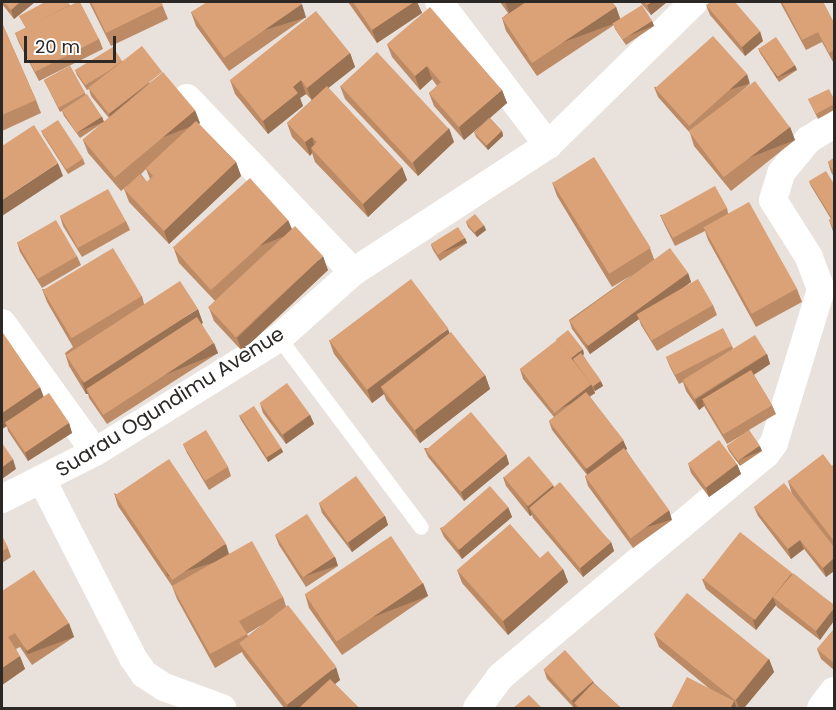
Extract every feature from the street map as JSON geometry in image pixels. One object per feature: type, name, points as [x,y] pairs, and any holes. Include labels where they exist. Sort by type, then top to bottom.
[{"type":"street","points":[[439,2],[548,145]]},
{"type":"street","name":"Suarau Ogundimu Avenue","points":[[2,499],[94,452],[279,338],[353,272],[548,145],[694,2]]},
{"type":"street","points":[[187,98],[353,272]]},
{"type":"street","points":[[477,708],[500,677],[766,454],[774,443],[821,289],[809,258],[773,200],[781,173],[808,140],[834,124]]},
{"type":"street","points":[[2,323],[94,452]]},
{"type":"street","points":[[42,480],[132,658],[144,674],[164,687],[222,708]]},
{"type":"street","points":[[821,708],[834,691]]},
{"type":"lane","points":[[279,338],[421,527]]},
{"type":"building","points":[[4,2],[20,2],[11,10]]},
{"type":"building","points":[[45,2],[68,2],[70,5],[26,28],[19,16]]},
{"type":"building","points":[[80,2],[99,39],[35,72],[15,33]]},
{"type":"building","points":[[91,2],[161,2],[163,5],[106,33]]},
{"type":"building","points":[[207,2],[300,2],[302,4],[224,58],[191,12]]},
{"type":"building","points":[[353,2],[414,2],[372,30]]},
{"type":"building","points":[[526,2],[612,2],[616,7],[532,63],[502,18]]},
{"type":"building","points":[[711,2],[735,2],[760,31],[742,47],[706,5]]},
{"type":"building","points":[[782,2],[823,2],[834,23],[834,50],[829,53],[818,32],[802,40]]},
{"type":"building","points":[[642,5],[652,21],[622,40],[612,24]]},
{"type":"building","points":[[430,7],[502,90],[459,127],[429,93],[441,82],[427,66],[415,76],[387,44]]},
{"type":"building","points":[[316,11],[350,53],[307,88],[301,80],[293,87],[298,93],[263,121],[230,80]]},
{"type":"building","points":[[2,23],[36,100],[2,115]]},
{"type":"building","points":[[713,36],[747,74],[689,126],[655,88]]},
{"type":"building","points":[[776,37],[795,65],[778,77],[759,49]]},
{"type":"building","points":[[142,46],[162,72],[109,114],[88,88]]},
{"type":"building","points":[[113,47],[122,61],[85,85],[75,70]]},
{"type":"building","points":[[377,52],[449,129],[412,163],[340,86]]},
{"type":"building","points":[[70,66],[85,93],[59,108],[44,81]]},
{"type":"building","points":[[163,72],[195,110],[115,178],[83,139]]},
{"type":"building","points":[[755,81],[790,127],[724,177],[689,131]]},
{"type":"building","points":[[327,86],[402,167],[363,204],[311,148],[317,142],[312,137],[305,142],[287,123]]},
{"type":"building","points":[[829,89],[834,104],[816,114],[808,99]]},
{"type":"building","points":[[87,94],[102,117],[77,133],[62,110]]},
{"type":"building","points":[[489,118],[502,131],[487,146],[474,133]]},
{"type":"building","points":[[58,120],[83,159],[66,169],[41,131]]},
{"type":"building","points":[[196,121],[236,162],[164,231],[124,189],[140,174],[147,182],[153,176],[146,168]]},
{"type":"building","points":[[34,125],[58,163],[2,200],[2,146]]},
{"type":"building","points":[[594,157],[651,248],[609,274],[552,183]]},
{"type":"building","points":[[834,158],[834,173],[828,162]]},
{"type":"building","points":[[826,171],[834,184],[834,217],[832,218],[809,181]]},
{"type":"building","points":[[250,178],[288,220],[211,290],[173,248]]},
{"type":"building","points":[[715,186],[727,208],[673,238],[661,216]]},
{"type":"building","points":[[108,189],[126,221],[78,248],[60,216]]},
{"type":"building","points":[[749,202],[797,289],[752,314],[704,227]]},
{"type":"building","points":[[475,214],[484,225],[474,232],[466,222]]},
{"type":"building","points":[[834,217],[834,230],[829,220]]},
{"type":"building","points":[[56,220],[77,256],[38,279],[17,242]]},
{"type":"building","points":[[295,226],[323,256],[236,337],[208,307]]},
{"type":"building","points":[[458,227],[465,238],[438,255],[431,244]]},
{"type":"building","points":[[113,248],[142,296],[72,338],[43,290]]},
{"type":"building","points":[[670,248],[688,273],[588,346],[570,321]]},
{"type":"building","points":[[411,279],[448,329],[367,390],[330,340]]},
{"type":"building","points":[[698,279],[713,305],[652,340],[637,314]]},
{"type":"building","points":[[180,281],[198,309],[84,383],[66,355]]},
{"type":"building","points":[[197,317],[214,343],[103,415],[86,389]]},
{"type":"building","points":[[723,328],[732,346],[675,375],[666,357]]},
{"type":"building","points":[[568,330],[583,349],[571,358],[556,339]]},
{"type":"building","points":[[451,332],[485,375],[415,430],[381,387]]},
{"type":"building","points":[[2,334],[40,387],[2,413]]},
{"type":"building","points":[[755,335],[767,354],[695,399],[683,380]]},
{"type":"building","points":[[557,340],[591,384],[554,413],[520,369]]},
{"type":"building","points":[[581,353],[601,381],[593,386],[573,359]]},
{"type":"building","points":[[751,370],[772,405],[723,435],[702,399]]},
{"type":"building","points":[[287,383],[310,415],[282,435],[259,403]]},
{"type":"building","points":[[586,392],[624,440],[587,469],[549,421]]},
{"type":"building","points":[[49,393],[69,423],[25,452],[5,423]]},
{"type":"building","points":[[254,406],[281,448],[267,457],[240,415]]},
{"type":"building","points":[[471,412],[506,454],[461,492],[426,450]]},
{"type":"building","points":[[206,430],[228,467],[205,481],[183,444]]},
{"type":"building","points":[[749,430],[760,446],[738,461],[727,445]]},
{"type":"building","points":[[719,440],[737,464],[706,487],[688,463]]},
{"type":"building","points":[[2,443],[13,459],[2,467]]},
{"type":"building","points":[[624,448],[669,510],[630,539],[585,476]]},
{"type":"building","points":[[823,454],[832,466],[834,464],[834,541],[788,481]]},
{"type":"building","points":[[529,456],[553,485],[528,506],[504,477]]},
{"type":"building","points":[[169,459],[226,544],[172,580],[115,495]]},
{"type":"building","points":[[356,476],[385,516],[348,543],[319,503]]},
{"type":"building","points":[[560,482],[611,543],[580,568],[529,508]]},
{"type":"building","points":[[784,483],[834,547],[834,558],[823,568],[800,540],[788,549],[754,507]]},
{"type":"building","points":[[490,486],[508,507],[459,550],[441,529]]},
{"type":"building","points":[[307,514],[335,557],[303,577],[275,535]]},
{"type":"building","points":[[510,524],[540,558],[548,551],[563,569],[503,621],[457,570]]},
{"type":"building","points":[[740,532],[792,573],[755,620],[703,579]]},
{"type":"building","points":[[2,536],[8,548],[2,551]]},
{"type":"building","points":[[391,536],[423,583],[337,641],[305,594]]},
{"type":"building","points":[[252,541],[283,597],[239,621],[247,634],[210,654],[172,586]]},
{"type":"building","points":[[34,570],[69,623],[27,651],[15,633],[8,637],[20,656],[2,668],[2,591]]},
{"type":"building","points":[[793,573],[834,605],[816,631],[773,597]]},
{"type":"building","points":[[687,593],[769,659],[735,700],[654,634]]},
{"type":"building","points":[[288,605],[336,666],[287,705],[239,643]]},
{"type":"building","points":[[834,629],[834,663],[817,649]]},
{"type":"building","points":[[565,650],[593,681],[572,701],[543,669]]},
{"type":"building","points":[[687,677],[734,701],[731,707],[735,708],[671,708]]},
{"type":"building","points":[[330,679],[359,708],[299,708]]},
{"type":"building","points":[[593,683],[621,708],[580,708],[574,703]]},
{"type":"building","points":[[529,695],[542,708],[513,708]]}]
